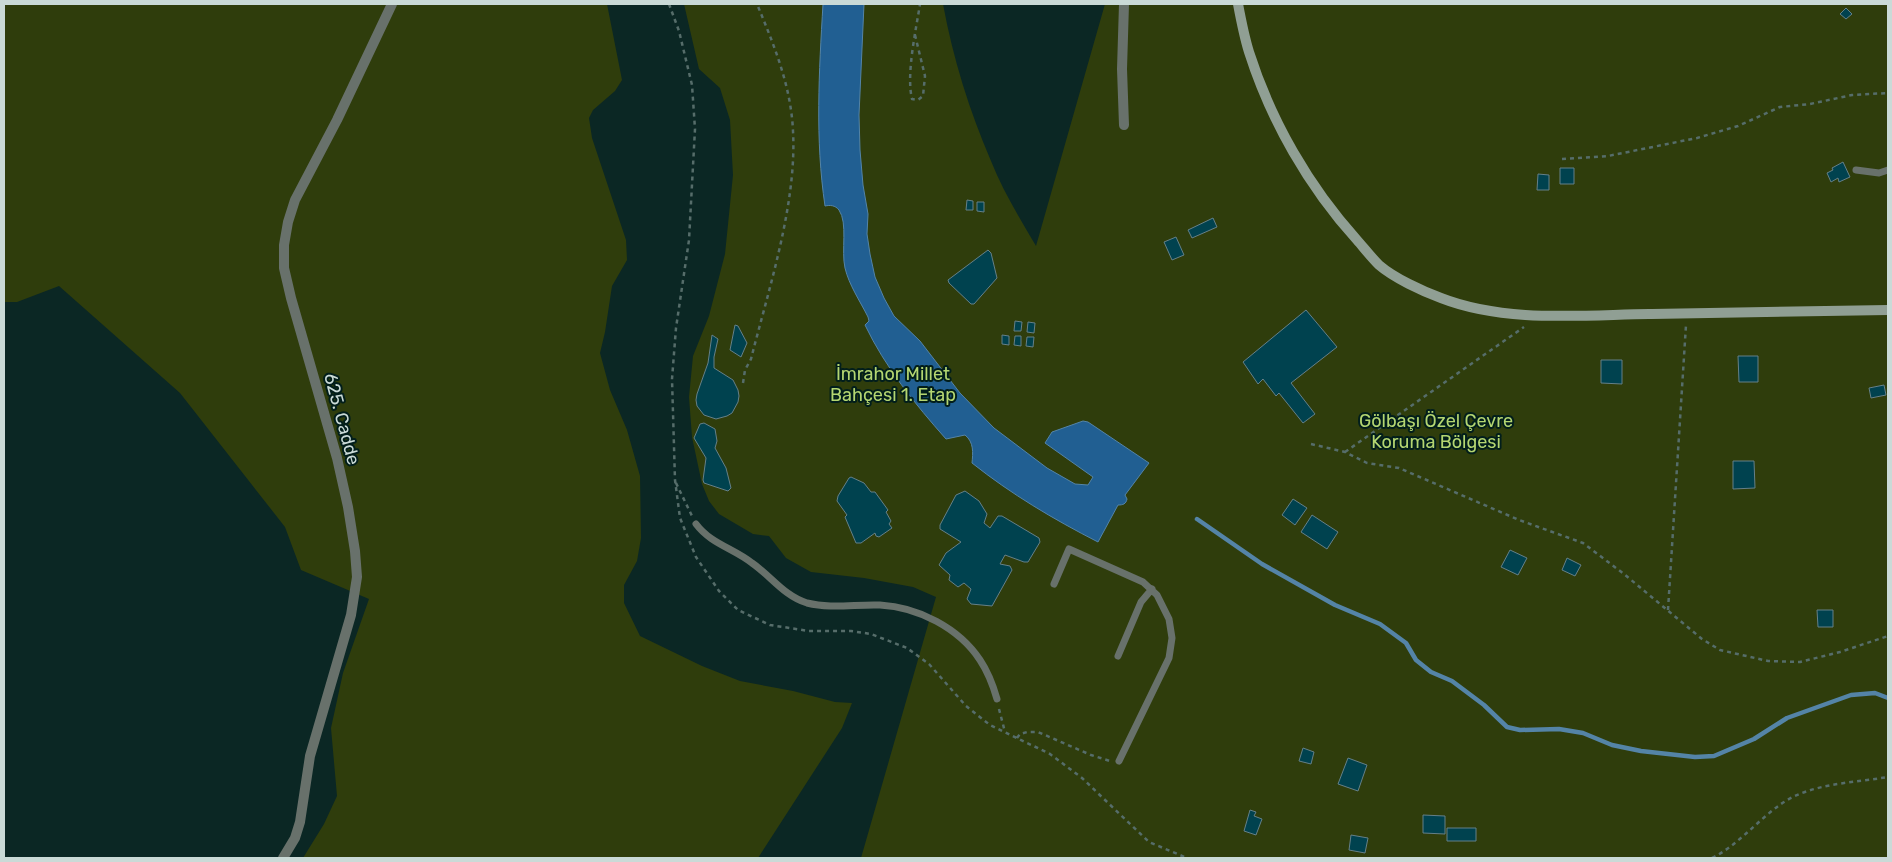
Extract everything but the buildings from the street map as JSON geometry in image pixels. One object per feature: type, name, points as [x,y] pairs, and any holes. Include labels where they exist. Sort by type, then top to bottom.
[{"type":"street","name":"625. Cadde","points":[[283,858],[295,838],[300,822],[310,756],[352,615],[356,577],[355,551],[348,507],[337,458],[291,298],[284,268],[284,245],[288,222],[295,200],[392,4]]},
{"type":"street","points":[[1124,4],[1122,69],[1124,126]]},
{"type":"street","points":[[1238,4],[1248,51],[1267,101],[1312,182],[1339,220],[1380,266],[1410,284],[1442,298],[1489,311],[1535,314],[1888,310]]},
{"type":"lane","points":[[1856,170],[1879,173],[1888,170]]},
{"type":"lane","points":[[696,524],[709,538],[744,557],[782,589],[798,599],[808,603],[828,605],[880,605],[896,607],[934,621],[953,633],[972,649],[987,672],[997,699]]},
{"type":"lane","points":[[1054,584],[1069,549],[1143,582],[1152,589],[1167,613],[1172,638],[1172,651],[1119,761]]},
{"type":"lane","points":[[1118,656],[1141,602],[1152,589]]},
{"type":"path","points":[[669,4],[692,85],[695,129],[689,240],[676,328],[672,380],[675,480],[680,518],[696,558],[719,590],[738,610],[770,625],[809,631],[851,631],[871,634],[907,648],[929,664],[966,706],[990,725],[1050,754],[1082,778],[1149,842],[1187,858]]},
{"type":"path","points":[[743,384],[745,370],[751,359],[776,259],[789,198],[793,167],[794,130],[784,77],[756,4]]},
{"type":"path","points":[[915,35],[925,76],[923,96],[918,100],[912,99],[911,94],[915,35],[920,4]]},
{"type":"path","points":[[1562,159],[1608,156],[1697,138],[1738,126],[1780,107],[1810,104],[1852,95],[1888,93]]},
{"type":"path","points":[[1668,610],[1687,313]]},
{"type":"path","points":[[1345,452],[1523,329],[1535,314]]},
{"type":"path","points":[[1311,444],[1345,452],[1367,462],[1399,468],[1510,516],[1583,543],[1624,574],[1702,640],[1720,650],[1768,661],[1800,662],[1888,636]]},
{"type":"path","points":[[675,480],[696,524]]},
{"type":"path","points":[[997,699],[1004,732]]},
{"type":"path","points":[[1017,738],[1020,734],[1038,732],[1091,755],[1112,762],[1119,761]]},
{"type":"path","points":[[1712,858],[1722,853],[1759,820],[1783,802],[1813,788],[1888,778]]},
{"type":"green space","points":[[4,4],[607,4],[622,80],[615,91],[593,110],[589,118],[592,138],[626,240],[627,260],[612,286],[600,353],[610,390],[627,430],[640,476],[641,538],[637,561],[624,585],[624,603],[640,636],[702,666],[740,681],[793,691],[835,702],[852,703],[842,728],[758,858],[303,858],[324,824],[337,796],[331,728],[343,673],[369,599],[301,570],[285,527],[180,393],[59,286],[17,302],[4,302]]},
{"type":"green space","name":"Gölbaşı Özel Çevre Koruma Bölgesi","points":[[684,4],[943,4],[957,64],[983,142],[1006,194],[1036,246],[1105,4],[1888,4],[1888,858],[861,858],[936,597],[913,587],[864,578],[811,572],[786,558],[769,536],[753,534],[719,514],[709,501],[702,484],[692,437],[689,397],[693,356],[709,316],[725,254],[733,175],[730,120],[720,88],[699,69]]},
{"type":"water","points":[[823,4],[864,4],[859,115],[863,185],[868,214],[867,234],[875,277],[894,316],[920,341],[960,393],[994,428],[1047,468],[1075,484],[1088,485],[1093,477],[1045,443],[1052,432],[1083,421],[1088,422],[1149,463],[1125,495],[1126,502],[1118,505],[1098,542],[1033,506],[972,463],[973,452],[968,438],[965,435],[946,439],[901,385],[873,341],[865,325],[869,321],[868,317],[852,287],[845,268],[842,216],[836,207],[825,206],[819,131],[819,80]]},
{"type":"waterway","points":[[1197,519],[1262,564],[1335,605],[1380,624],[1406,643],[1416,660],[1431,672],[1452,681],[1484,705],[1507,727],[1520,730],[1559,729],[1583,733],[1612,745],[1641,751],[1695,757],[1714,756],[1754,739],[1787,718],[1851,695],[1875,693],[1888,698]]},
{"type":"park label","name":"İmrahor Millet Bahçesi 1. Etap","points":[[893,384]]}]
